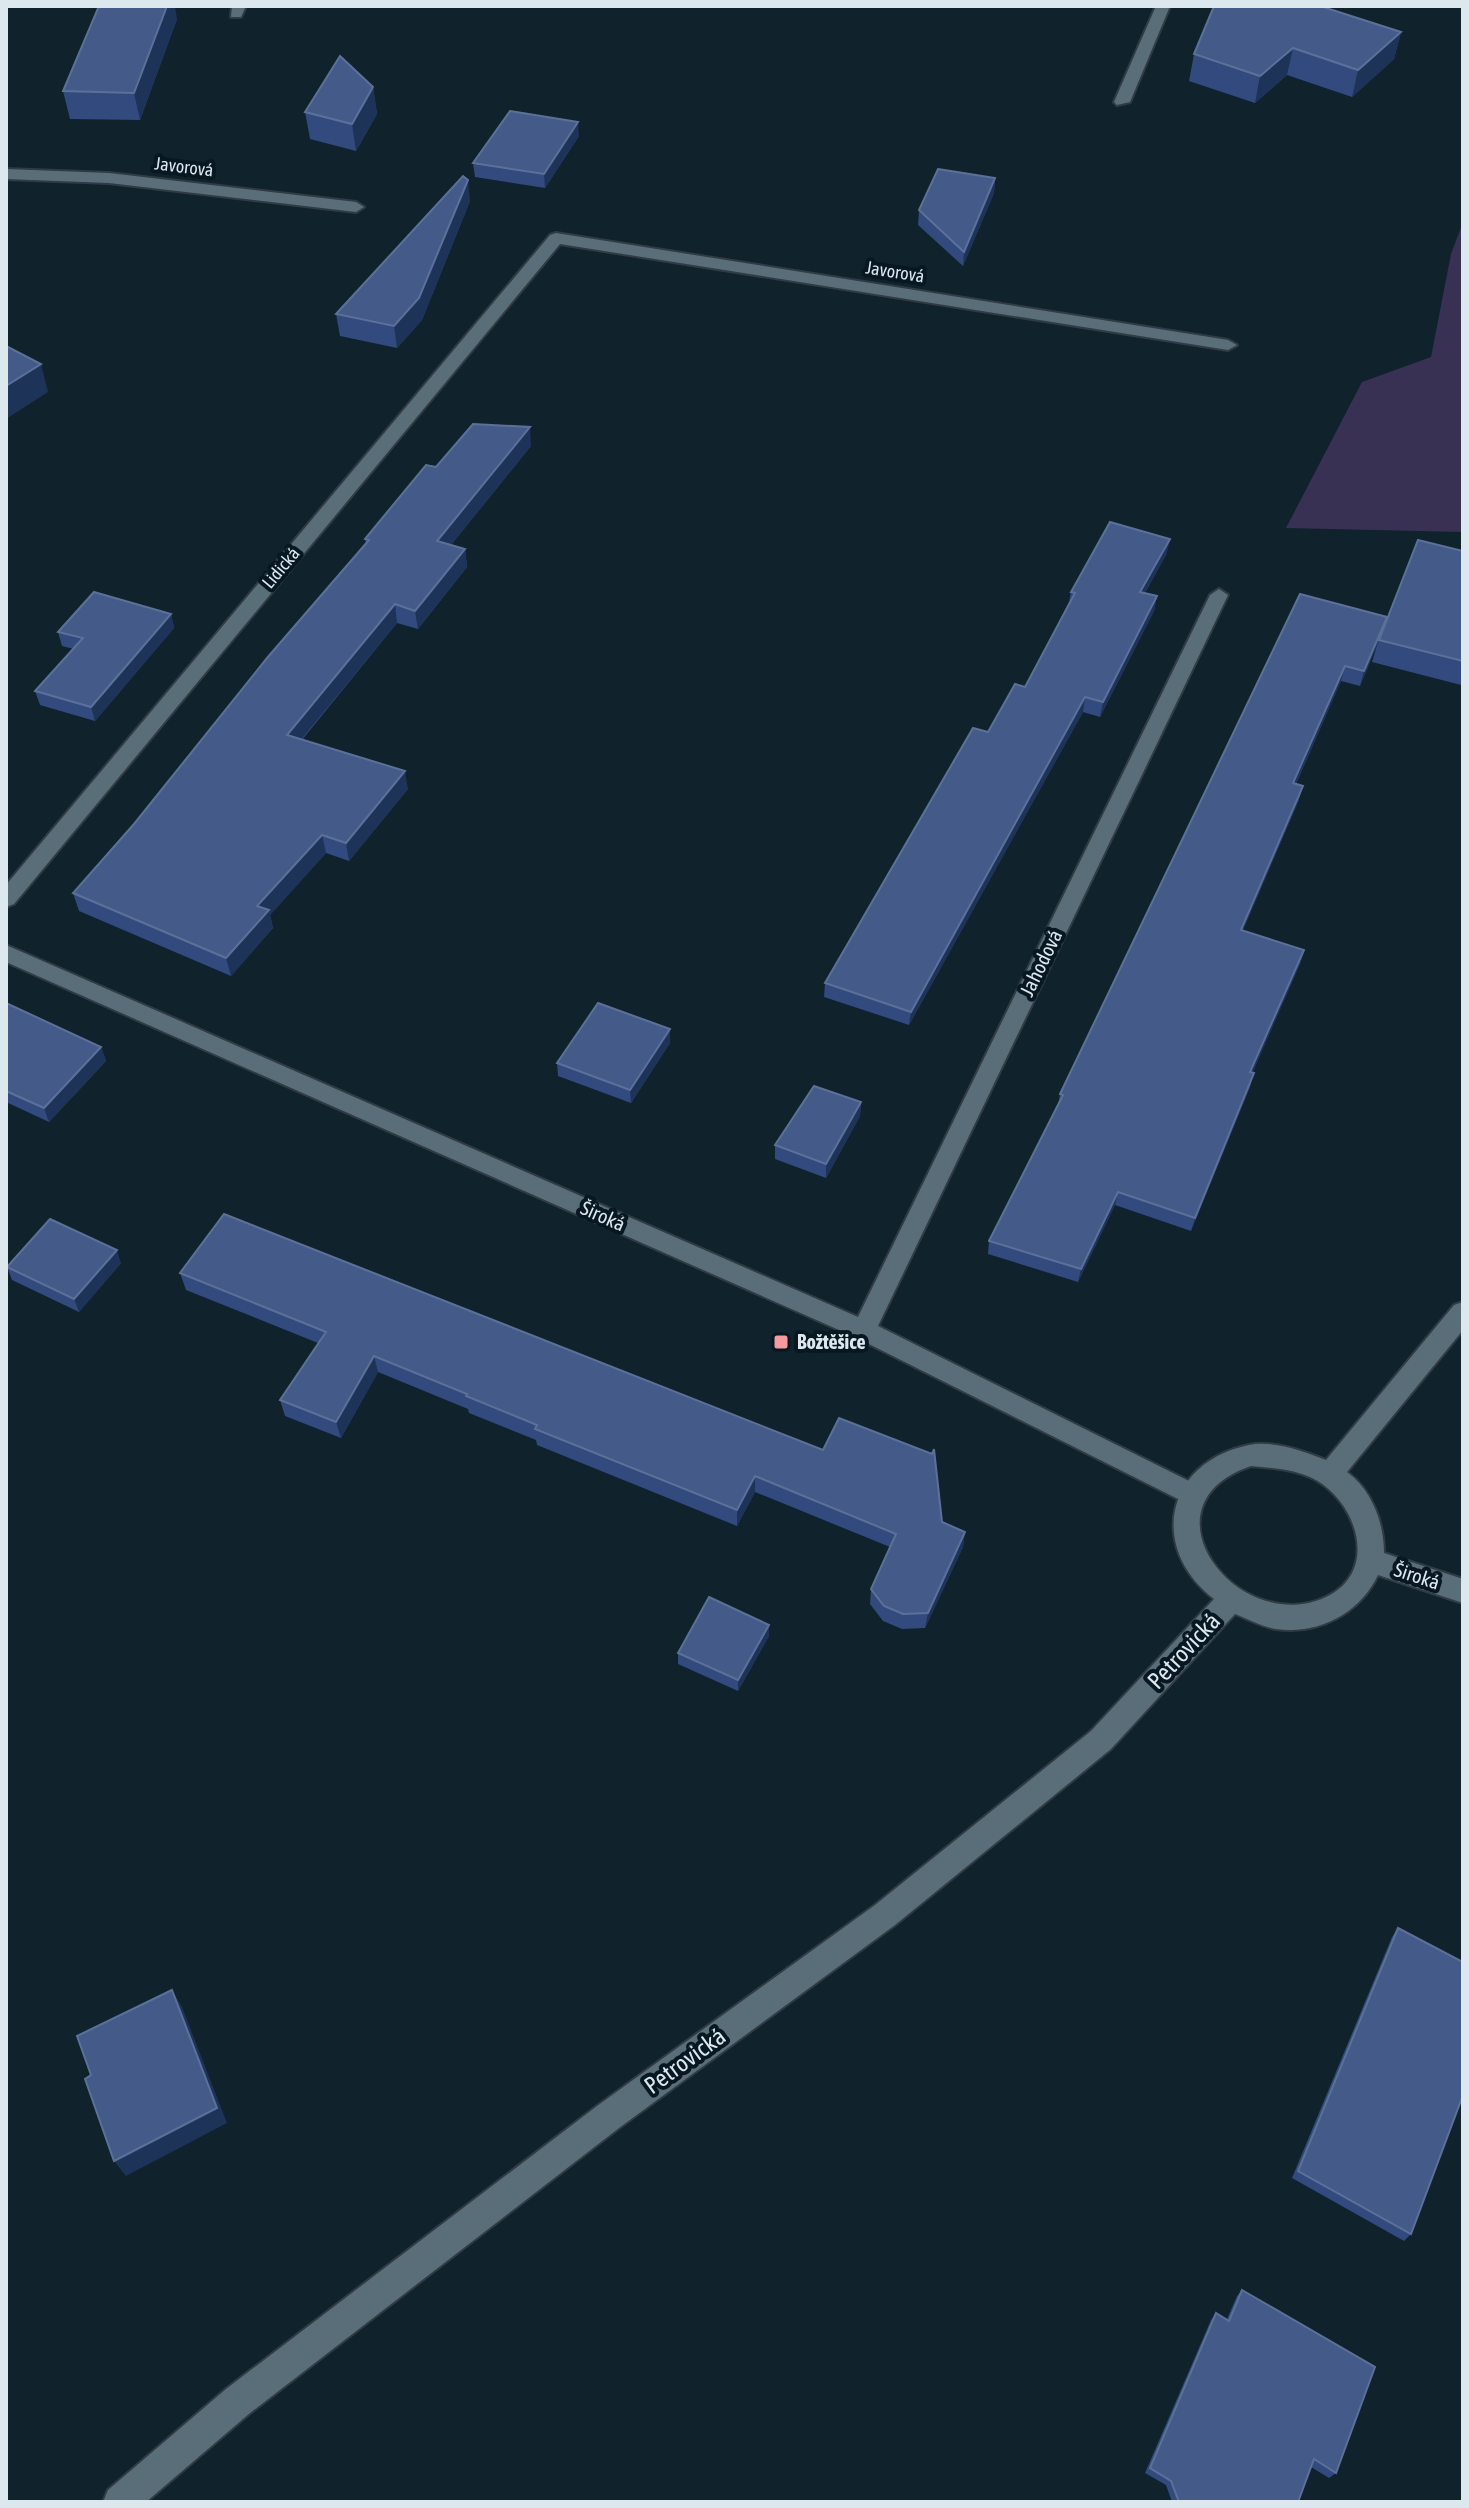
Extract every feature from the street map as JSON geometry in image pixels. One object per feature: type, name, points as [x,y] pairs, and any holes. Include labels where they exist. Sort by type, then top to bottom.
[{"type":"street","points":[[1122,102],[1163,6]]},
{"type":"street","name":"Javorová","points":[[6,174],[109,178],[356,207]]},
{"type":"street","name":"Javorová","points":[[556,238],[1228,345]]},
{"type":"street","name":"Lidická","points":[[6,899],[556,238]]},
{"type":"street","name":"Jahodová","points":[[864,1330],[1219,595]]},
{"type":"street","name":"Široká","points":[[6,953],[864,1330],[1192,1495]]},
{"type":"street","points":[[1330,1474],[1463,1312]]},
{"type":"street","name":"Široká","points":[[1251,1455],[1292,1458],[1330,1474],[1357,1499],[1371,1530],[1372,1561],[1360,1589],[1334,1609],[1302,1618],[1266,1615],[1231,1600],[1206,1578],[1190,1551],[1185,1522],[1192,1495],[1216,1469],[1251,1455]]},
{"type":"street","name":"Široká","points":[[1372,1561],[1463,1591]]},
{"type":"street","name":"Petrovická","points":[[120,2502],[238,2401],[608,2117],[885,1915],[1089,1750],[1231,1600]]},
{"type":"shaded area","points":[[1463,222],[1463,532],[1286,528],[1362,382],[1431,357],[1451,254]]},
{"type":"building","points":[[99,6],[167,6],[134,93],[63,91]]},
{"type":"building","points":[[1214,6],[1320,6],[1401,32],[1358,70],[1293,48],[1260,76],[1194,54]]},
{"type":"building","points":[[340,56],[373,87],[352,124],[305,112]]},
{"type":"building","points":[[510,111],[578,122],[544,174],[473,163]]},
{"type":"building","points":[[938,169],[995,178],[964,252],[919,210]]},
{"type":"building","points":[[463,176],[468,180],[419,298],[394,326],[336,314]]},
{"type":"building","points":[[6,346],[41,364],[6,386]]},
{"type":"building","points":[[473,424],[530,427],[437,541],[465,549],[415,611],[395,604],[287,735],[405,771],[346,843],[322,835],[257,906],[269,910],[226,958],[73,893],[134,824],[267,658],[369,540],[365,539],[426,465],[436,467]]},
{"type":"building","points":[[1110,522],[1170,539],[1140,592],[1157,596],[1103,702],[1085,697],[911,1012],[825,983],[973,728],[988,732],[1015,684],[1025,687],[1075,593],[1071,592]]},
{"type":"building","points":[[1418,540],[1463,551],[1463,661],[1379,640]]},
{"type":"building","points":[[94,592],[171,614],[91,707],[35,691],[83,638],[58,632]]},
{"type":"building","points":[[1300,594],[1387,617],[1364,671],[1345,666],[1293,783],[1303,786],[1241,930],[1304,950],[1250,1072],[1254,1073],[1195,1218],[1118,1192],[1081,1269],[989,1241],[1063,1095],[1060,1094]]},
{"type":"building","points":[[6,1003],[101,1047],[44,1108],[6,1091]]},
{"type":"building","points":[[598,1003],[670,1029],[630,1090],[557,1063]]},
{"type":"building","points":[[814,1086],[861,1102],[826,1164],[775,1145]]},
{"type":"building","points":[[224,1214],[823,1450],[839,1418],[932,1454],[934,1449],[942,1522],[965,1532],[928,1613],[903,1614],[884,1606],[871,1589],[896,1534],[755,1476],[737,1510],[535,1429],[537,1425],[374,1356],[336,1422],[280,1400],[326,1332],[180,1273]]},
{"type":"building","points":[[50,1219],[117,1250],[74,1299],[7,1267]]},
{"type":"building","points":[[709,1597],[769,1625],[738,1680],[678,1653]]},
{"type":"building","points":[[1398,1928],[1463,1962],[1463,2095],[1411,2234],[1298,2171]]},
{"type":"building","points":[[172,1990],[217,2108],[114,2161],[85,2079],[91,2075],[77,2036]]},
{"type":"building","points":[[1242,2290],[1375,2367],[1336,2473],[1314,2459],[1298,2502],[1179,2502],[1171,2481],[1150,2468],[1216,2313],[1229,2321]]},
{"type":"place","name":"Božtěšice","points":[[781,1342]]}]
